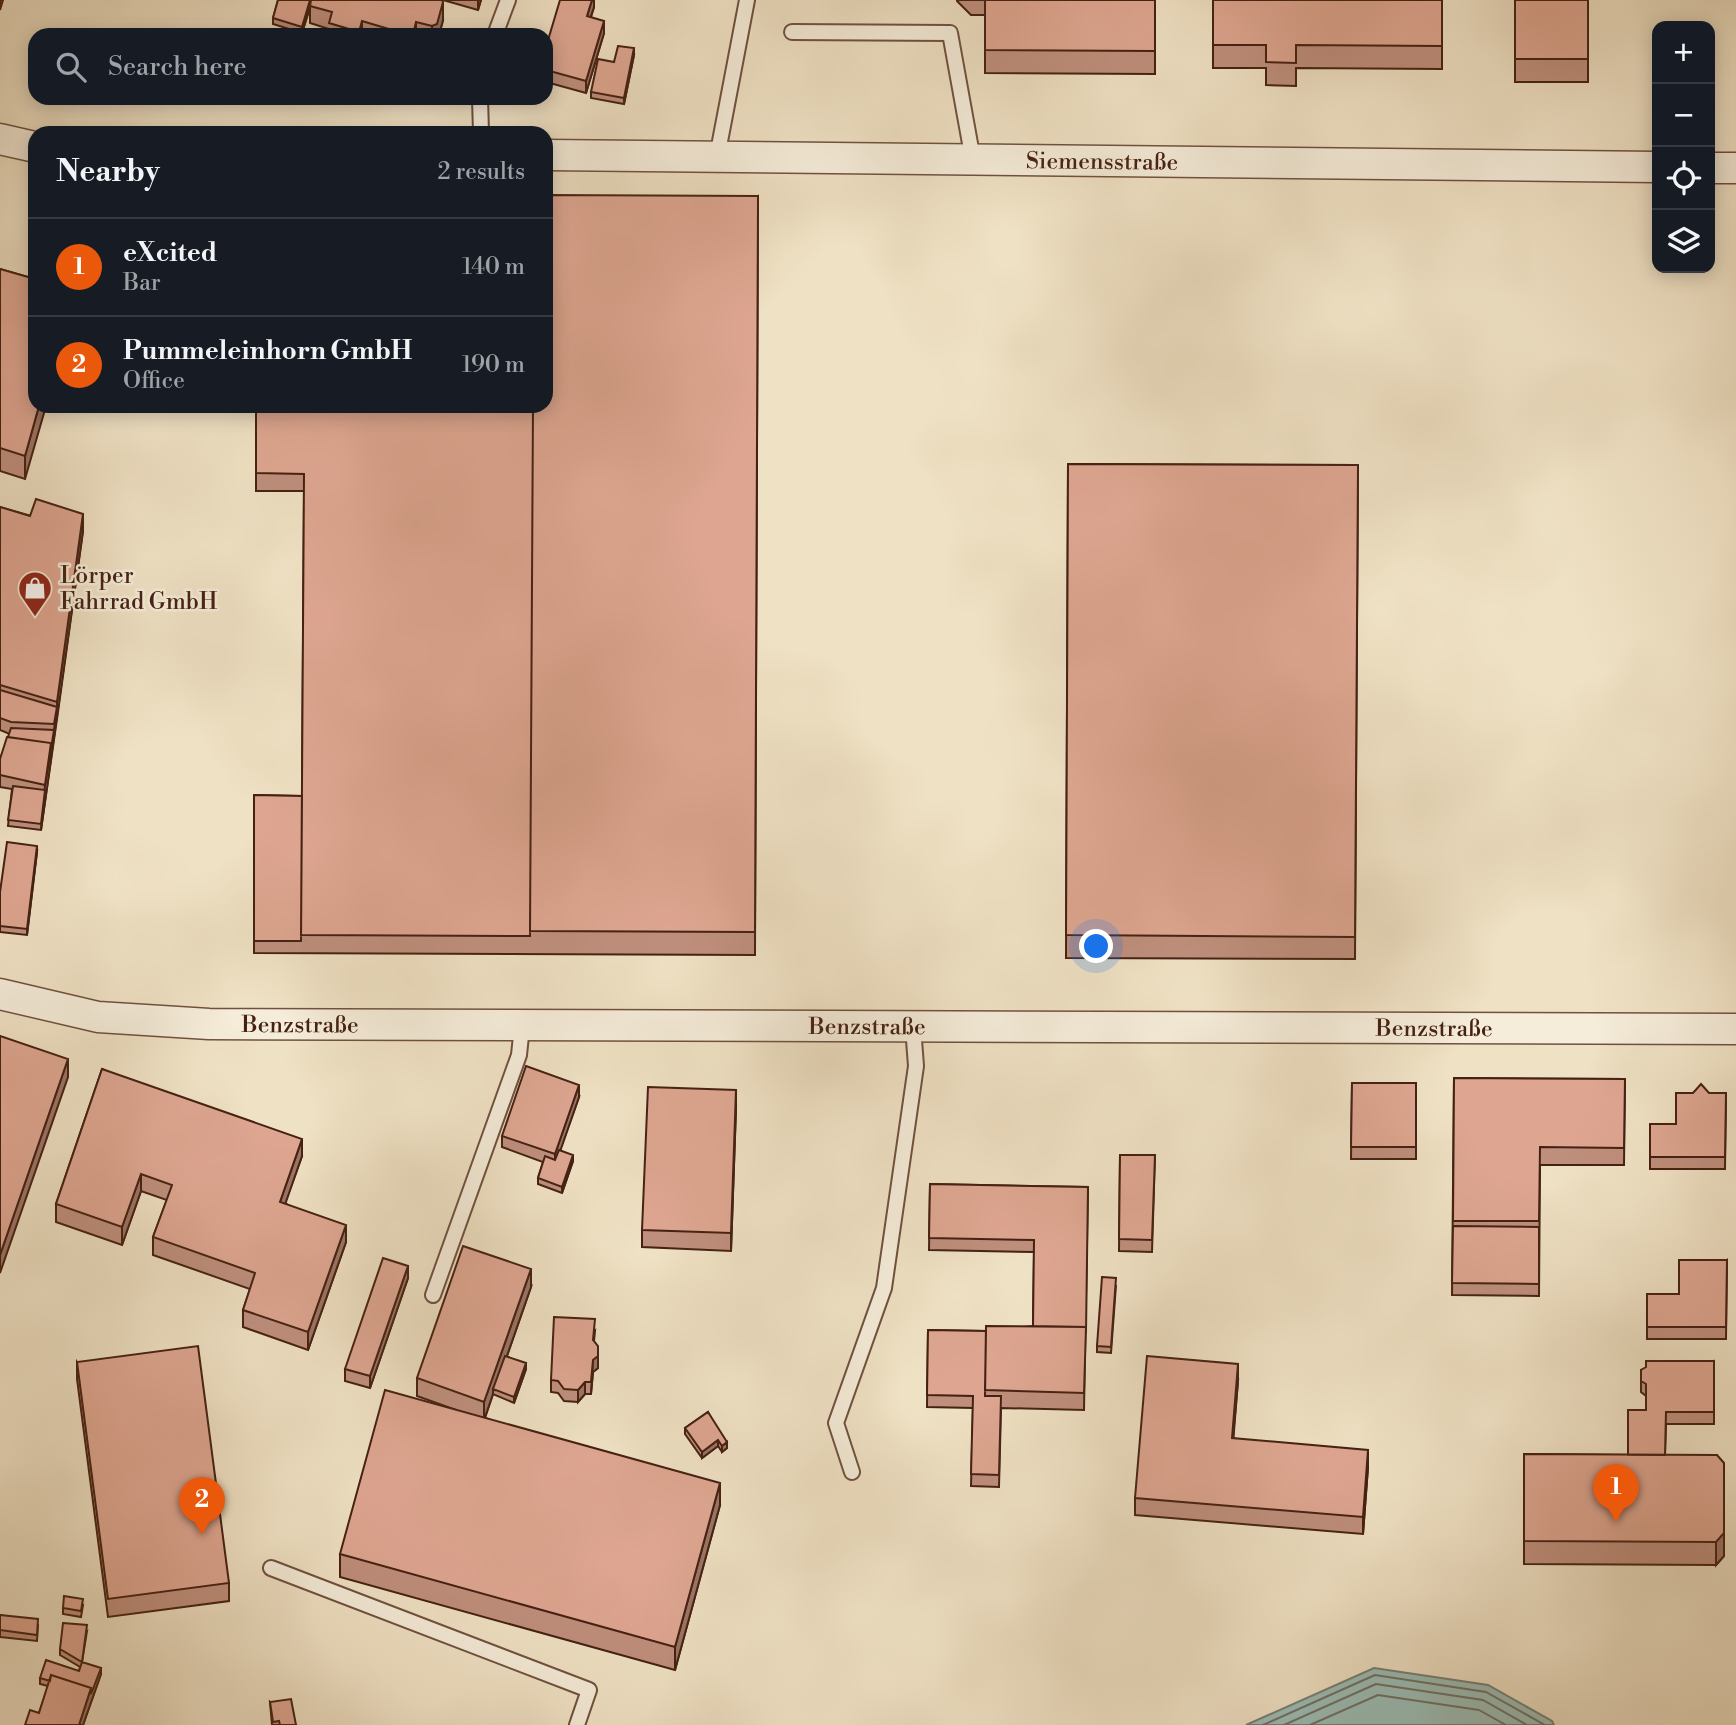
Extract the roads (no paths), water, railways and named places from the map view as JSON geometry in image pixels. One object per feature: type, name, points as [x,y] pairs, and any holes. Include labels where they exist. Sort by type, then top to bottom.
[{"type":"street","points":[[0,139],[28,145]]},
{"type":"street","name":"Siemensstraße","points":[[553,155],[1652,167]]},
{"type":"street","points":[[1715,167],[1736,168]]},
{"type":"street","name":"Benzstraße","points":[[0,994],[98,1017],[209,1024],[1736,1029]]},
{"type":"lane","points":[[498,28],[508,0]]},
{"type":"lane","points":[[717,157],[747,0]]},
{"type":"lane","points":[[792,32],[950,33],[973,160]]},
{"type":"lane","points":[[480,105],[481,126]]},
{"type":"lane","points":[[433,1295],[519,1055],[522,1026]]},
{"type":"lane","points":[[852,1472],[836,1423],[884,1288],[916,1066],[913,1027]]},
{"type":"lane","points":[[271,1568],[589,1690],[577,1725]]},
{"type":"water","points":[[1374,1668],[1488,1685],[1552,1721],[1554,1725],[1246,1725]]},
{"type":"place","name":"Lörper Fahrrad GmbH","points":[[35,618]]},
{"type":"place","name":"eXcited","points":[[1616,1522]]},
{"type":"place","name":"Pummeleinhorn GmbH","points":[[202,1535]]}]
